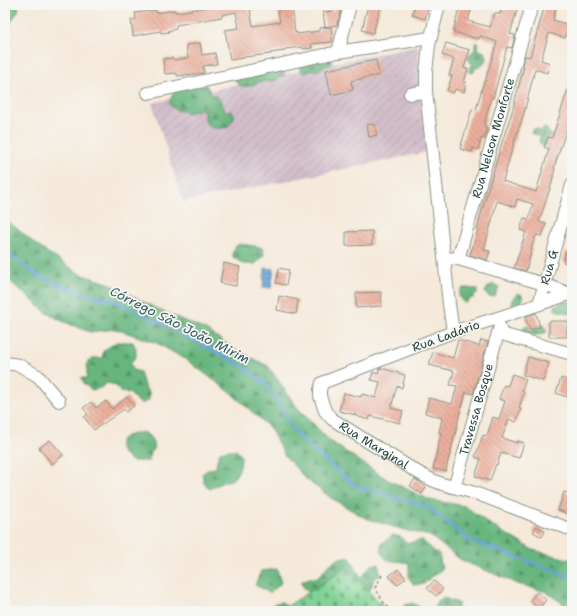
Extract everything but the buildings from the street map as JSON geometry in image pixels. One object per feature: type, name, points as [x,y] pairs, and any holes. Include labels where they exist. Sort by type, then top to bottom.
[{"type":"street","points":[[338,52],[350,5]]},
{"type":"street","points":[[440,5],[430,38],[426,72],[426,91],[453,332]]},
{"type":"street","name":"Rua Nelson Monforte","points":[[458,259],[532,5]]},
{"type":"street","points":[[148,93],[338,52],[430,38]]},
{"type":"street","points":[[410,94],[426,91]]},
{"type":"street","name":"Rua G","points":[[539,304],[572,185]]},
{"type":"street","points":[[444,258],[458,259],[544,284],[571,294]]},
{"type":"street","name":"Rua Ladário","points":[[322,383],[453,332],[571,294]]},
{"type":"street","name":"Travessa Bosque","points":[[453,487],[504,316]]},
{"type":"street","points":[[498,333],[572,354]]},
{"type":"street","points":[[5,363],[19,365],[38,376],[59,401]]},
{"type":"street","name":"Rua Marginal","points":[[322,383],[320,396],[325,411],[332,419],[419,473],[432,480],[475,494],[572,530]]},
{"type":"path","points":[[382,575],[375,588],[384,603],[392,611]]},
{"type":"shaded area","points":[[418,45],[419,72],[427,152],[183,202],[152,103]]},
{"type":"green space","points":[[5,5],[19,5],[18,11],[5,31]]},
{"type":"green space","points":[[477,42],[478,50],[485,53],[487,59],[480,67],[475,68],[474,72],[471,73],[469,68],[473,64],[468,58],[475,49],[475,43]]},
{"type":"green space","points":[[322,60],[325,62],[332,60],[331,64],[318,70],[303,73],[300,70],[300,66]]},
{"type":"green space","points":[[283,68],[284,75],[273,81],[243,86],[237,83],[234,79]]},
{"type":"green space","points":[[206,85],[210,92],[221,102],[226,112],[229,110],[233,112],[234,119],[228,127],[210,127],[206,122],[204,111],[200,109],[188,113],[177,110],[170,105],[174,90]]},
{"type":"green space","points":[[544,128],[547,129],[553,136],[548,137],[548,140],[544,146],[539,143],[539,136],[531,133],[533,129],[541,131]]},
{"type":"green space","points":[[5,214],[9,222],[39,247],[80,274],[108,283],[157,309],[206,330],[236,350],[268,366],[297,407],[330,441],[388,480],[430,500],[465,506],[491,525],[533,550],[572,560],[572,611],[546,592],[518,584],[461,560],[430,536],[365,518],[331,498],[306,479],[285,456],[270,428],[231,393],[188,361],[157,343],[116,329],[90,332],[62,321],[47,313],[5,277]]},
{"type":"green space","points":[[240,244],[260,247],[263,249],[264,256],[255,264],[243,264],[233,257],[232,253],[236,246]]},
{"type":"green space","points":[[493,284],[499,287],[495,296],[489,297],[485,292],[488,287]]},
{"type":"green space","points":[[463,288],[477,289],[477,294],[465,303],[459,297],[460,291]]},
{"type":"green space","points":[[519,293],[522,295],[523,299],[521,304],[514,307],[511,304],[512,300]]},
{"type":"green space","points":[[572,299],[572,313],[569,314],[555,310],[555,306]]},
{"type":"green space","points":[[531,325],[545,326],[547,332],[539,335],[527,336],[523,333],[523,327]]},
{"type":"green space","points":[[117,342],[133,342],[136,349],[136,357],[130,363],[133,370],[140,372],[144,386],[149,393],[149,400],[141,404],[129,393],[121,392],[115,385],[107,383],[100,388],[92,390],[85,385],[81,378],[87,378],[87,363],[94,358],[102,358],[104,350]]},
{"type":"green space","points":[[142,432],[151,438],[155,448],[150,452],[149,461],[132,461],[120,450],[120,441],[126,436]]},
{"type":"green space","points":[[236,450],[241,455],[240,466],[237,474],[232,480],[223,482],[209,489],[204,482],[202,474],[209,469],[216,468],[220,452]]},
{"type":"green space","points":[[393,535],[401,537],[406,543],[422,540],[439,554],[442,569],[423,584],[414,585],[409,578],[409,563],[389,560],[383,556],[381,544]]},
{"type":"green space","points":[[342,557],[350,558],[361,578],[371,565],[379,564],[382,575],[374,578],[369,592],[313,593],[305,590],[301,582],[309,578],[317,578],[328,565]]},
{"type":"green space","points":[[346,568],[388,611],[280,611]]},
{"type":"green space","points":[[277,569],[281,583],[270,593],[255,585],[261,571]]},
{"type":"green space","points":[[444,598],[458,603],[458,611],[434,611],[437,601]]},
{"type":"green space","points":[[282,602],[289,608],[288,611],[266,611],[275,603]]},
{"type":"green space","points":[[412,603],[426,611],[399,611],[405,605]]},
{"type":"water","points":[[265,268],[274,269],[271,288],[263,287]]},
{"type":"waterway","name":"Córrego São João Mirim","points":[[5,251],[38,276],[62,286],[117,302],[171,328],[242,366],[266,384],[299,437],[356,486],[428,507],[469,540],[572,577]]}]
